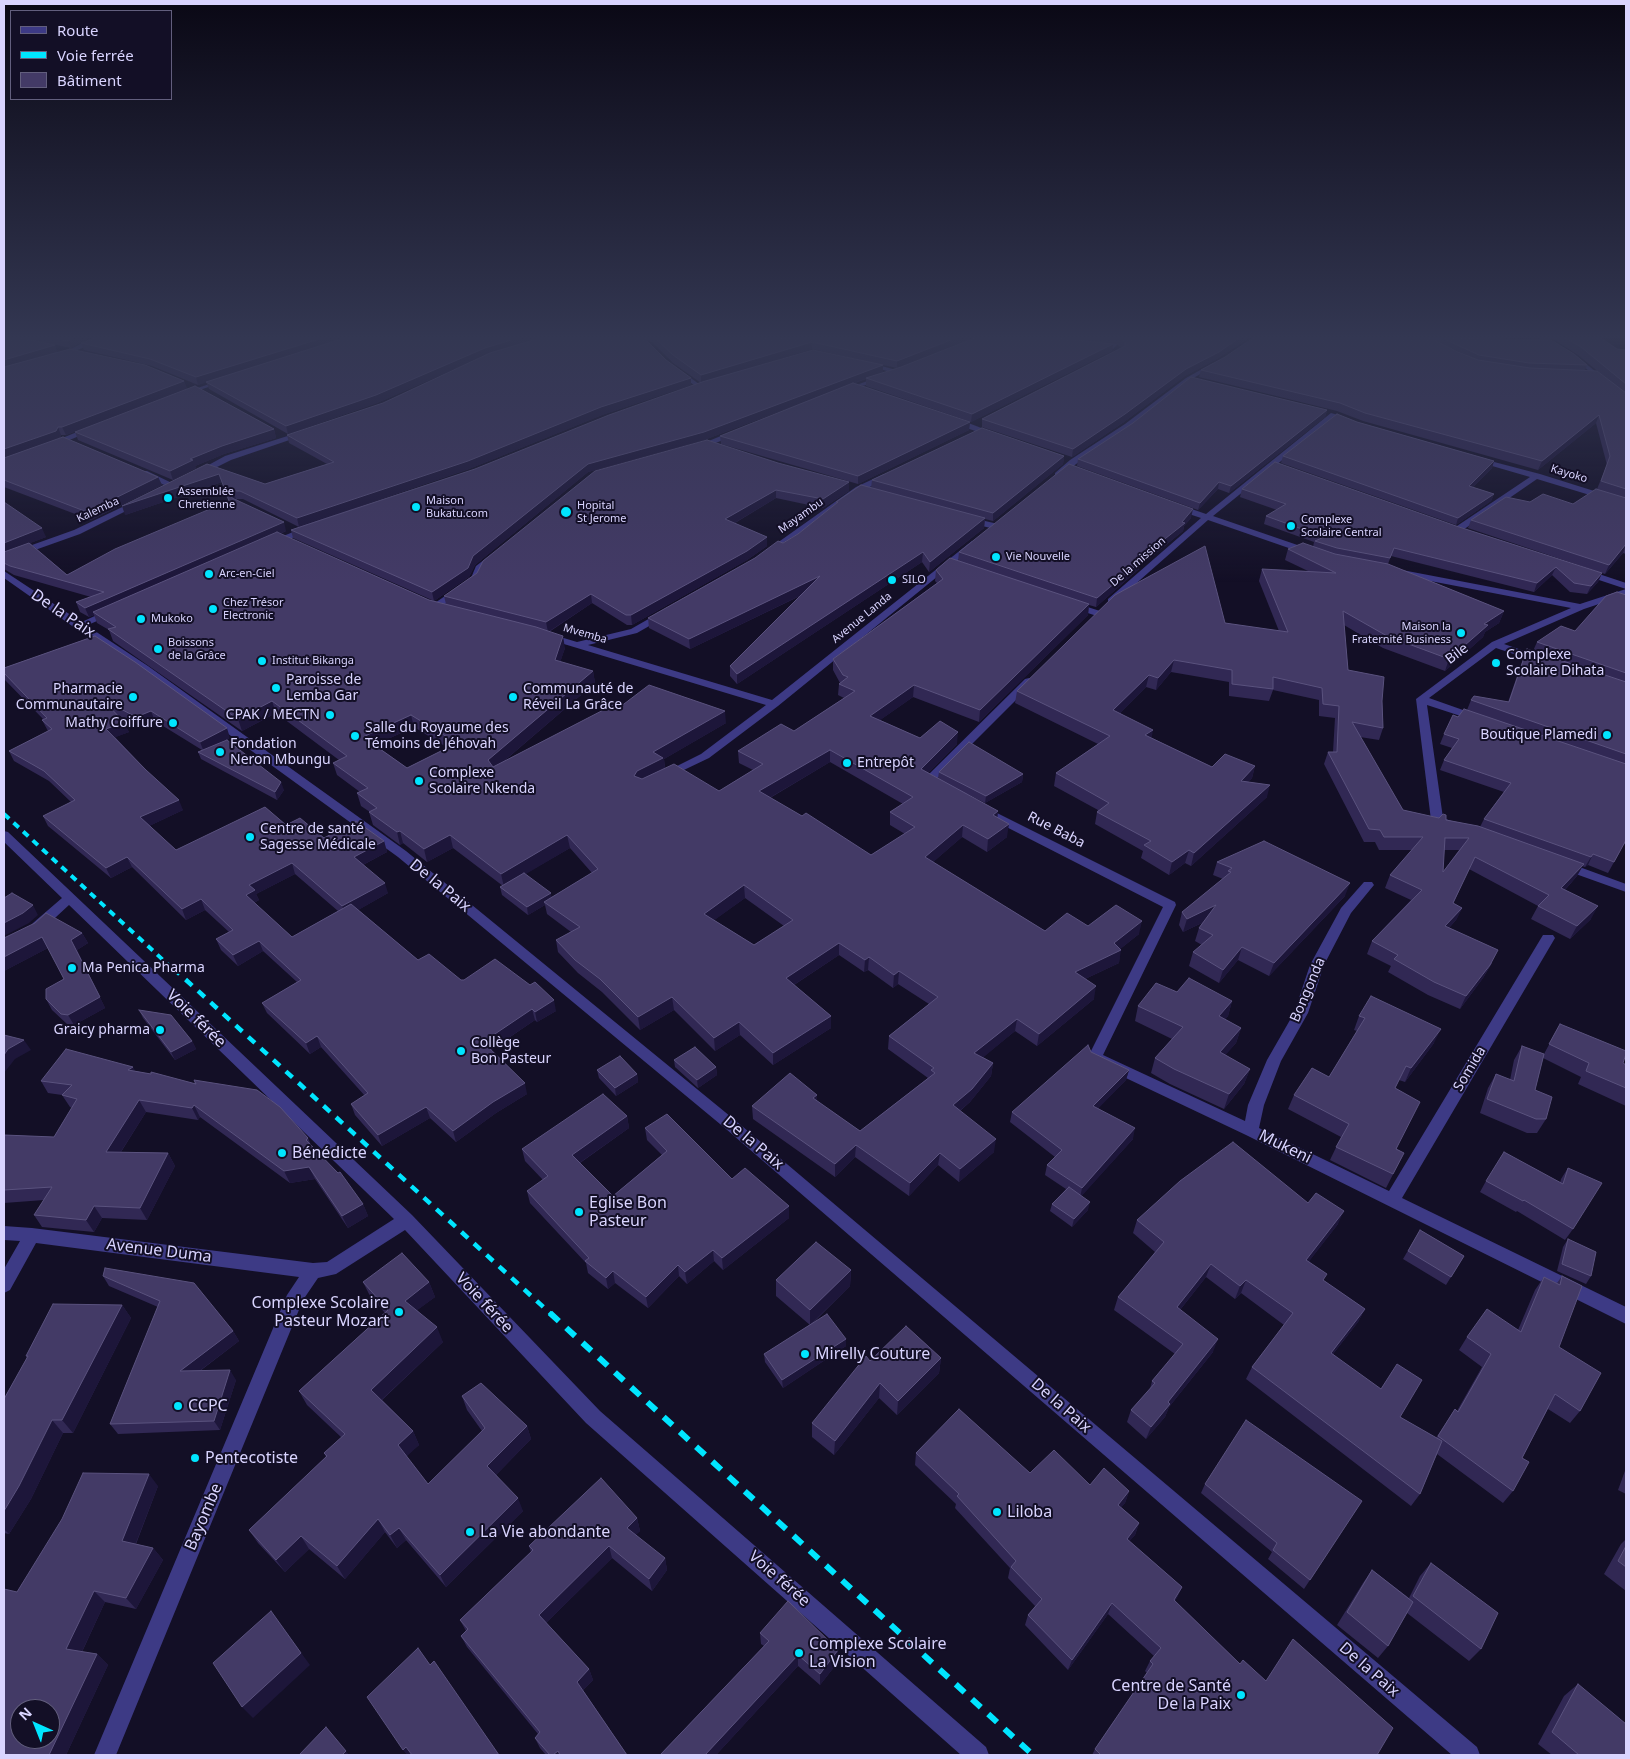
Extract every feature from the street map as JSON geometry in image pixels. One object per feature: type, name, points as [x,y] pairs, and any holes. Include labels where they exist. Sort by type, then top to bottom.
[{"type":"street","points":[[946,418],[972,431],[980,427],[1000,437]]},
{"type":"street","points":[[1053,479],[1070,464],[1139,418]]},
{"type":"street","name":"De la mission","points":[[1059,600],[1093,617],[1206,518],[1277,466],[1332,418]]},
{"type":"street","points":[[48,446],[100,426]]},
{"type":"street","points":[[188,477],[228,458],[312,430]]},
{"type":"street","points":[[689,449],[744,430]]},
{"type":"street","points":[[281,434],[289,439]]},
{"type":"street","points":[[64,439],[73,443]]},
{"type":"street","points":[[708,444],[725,449]]},
{"type":"street","name":"Kayoko","points":[[1471,457],[1626,504]]},
{"type":"street","points":[[136,470],[176,483],[158,492]]},
{"type":"street","name":"Mayambu","points":[[759,559],[859,489],[894,472]]},
{"type":"street","points":[[1456,530],[1537,476]]},
{"type":"street","points":[[849,486],[868,491]]},
{"type":"street","name":"Kalemba","points":[[4,558],[95,524],[145,499]]},
{"type":"street","points":[[1169,504],[1314,554]]},
{"type":"street","name":"Avenue Landa","points":[[654,782],[705,756],[951,564],[991,529],[963,518]]},
{"type":"street","points":[[262,546],[318,525]]},
{"type":"street","points":[[1447,527],[1466,533]]},
{"type":"street","points":[[291,528],[299,532]]},
{"type":"street","points":[[280,538],[299,546]]},
{"type":"street","points":[[435,607],[476,579],[478,568],[500,550]]},
{"type":"street","points":[[1574,569],[1626,586]]},
{"type":"street","points":[[1390,571],[1581,606]]},
{"type":"street","name":"De la Paix","points":[[4,574],[78,626],[144,668],[402,854],[731,1125],[1469,1755]]},
{"type":"street","name":"Bile","points":[[1421,699],[1495,644],[1581,606],[1626,592]]},
{"type":"street","points":[[78,626],[122,607]]},
{"type":"street","points":[[580,645],[634,631],[668,612]]},
{"type":"street","name":"Mvemba","points":[[541,635],[774,704]]},
{"type":"street","points":[[1495,644],[1551,663]]},
{"type":"street","points":[[945,790],[928,781],[1033,676]]},
{"type":"street","points":[[1464,830],[1437,820],[1421,699],[1486,722]]},
{"type":"street","name":"Rue Baba","points":[[971,803],[1170,905]]},
{"type":"street","name":"Voie férée","points":[[4,835],[406,1220],[593,1417],[978,1755]]},
{"type":"street","points":[[1554,862],[1626,888]]},
{"type":"street","name":"Bongonda","points":[[1251,1131],[1256,1105],[1274,1060],[1301,1013],[1318,964],[1346,911],[1368,885]]},
{"type":"street","points":[[27,932],[35,928],[69,898]]},
{"type":"street","name":"Mukeni","points":[[1170,905],[1095,1057],[1251,1131],[1626,1316]]},
{"type":"street","name":"Somida","points":[[1392,1200],[1548,938]]},
{"type":"street","points":[[313,1271],[330,1269],[406,1220]]},
{"type":"street","name":"Avenue Duma","points":[[4,1233],[313,1271]]},
{"type":"street","points":[[4,1285],[32,1235]]},
{"type":"street","name":"Bayombe","points":[[105,1755],[296,1295],[313,1271]]},
{"type":"building","points":[[4,418],[86,418],[58,427],[56,431],[4,449]]},
{"type":"building","points":[[111,418],[254,418],[274,429],[222,446],[190,459],[193,460],[170,471],[75,432]]},
{"type":"building","points":[[272,418],[309,418],[286,426]]},
{"type":"building","points":[[338,418],[574,418],[468,461],[297,518],[240,491],[233,491],[231,492],[232,498],[284,522],[85,608],[76,602],[104,592],[4,563],[4,552],[29,543],[67,575],[115,549],[229,501],[219,474],[122,506],[207,464],[265,484],[334,462],[287,435]]},
{"type":"building","points":[[601,418],[741,418],[704,432],[588,464],[473,556],[468,568],[432,592],[291,530],[475,469]]},
{"type":"building","points":[[765,418],[958,418],[970,422],[858,476],[720,436]]},
{"type":"building","points":[[984,418],[1119,418],[1073,449],[982,419]]},
{"type":"building","points":[[1139,418],[1317,418],[1231,486],[1219,482],[1200,503],[1078,459]]},
{"type":"building","points":[[1332,418],[1347,418],[1494,461],[1469,486],[1494,494],[1458,518],[1283,456]]},
{"type":"building","points":[[1384,418],[1595,418],[1542,461]]},
{"type":"building","points":[[1600,418],[1626,418],[1626,489],[1601,481],[1610,456]]},
{"type":"building","points":[[982,428],[1064,456],[993,513],[872,480]]},
{"type":"building","points":[[63,437],[158,477],[87,512],[4,480],[4,458]]},
{"type":"building","points":[[707,440],[778,463],[849,482],[823,499],[776,490],[725,519],[767,537],[747,551],[631,615],[626,615],[591,594],[546,622],[444,596],[477,573],[483,561],[595,471]]},
{"type":"building","points":[[1275,462],[1456,526],[1602,573],[1591,586],[1574,583],[1556,567],[1537,583],[1394,548],[1390,558],[1337,548],[1315,541],[1324,537],[1266,516],[1286,504],[1242,489]]},
{"type":"building","points":[[1069,464],[1193,509],[1182,522],[1185,523],[1137,561],[1141,561],[1097,598],[959,552]]},
{"type":"building","points":[[861,485],[985,518],[930,562],[923,552],[737,674],[730,666],[820,576],[689,639],[648,618],[755,558],[778,541],[783,543],[798,534],[838,502],[836,502]]},
{"type":"building","points":[[1596,489],[1626,498],[1626,544],[1609,565],[1471,520],[1506,497],[1530,502],[1543,494],[1573,504]]},
{"type":"building","points":[[4,502],[42,528],[4,543]]},
{"type":"building","points":[[277,532],[429,600],[536,627],[563,636],[555,660],[593,671],[488,760],[493,767],[615,704],[620,707],[649,685],[725,711],[653,752],[663,758],[637,771],[634,776],[642,779],[674,764],[719,791],[763,764],[738,751],[781,724],[794,731],[855,691],[839,684],[848,677],[843,675],[833,659],[943,579],[936,570],[950,558],[1089,604],[980,710],[914,685],[870,716],[920,738],[940,721],[958,732],[921,769],[998,811],[993,815],[1009,824],[988,839],[963,825],[925,857],[1045,931],[1067,913],[1088,926],[1116,905],[1142,921],[1114,943],[1121,950],[1075,972],[1096,986],[1039,1034],[1017,1019],[974,1053],[993,1063],[972,1089],[953,1105],[996,1139],[960,1169],[940,1153],[910,1183],[856,1145],[835,1164],[752,1106],[790,1073],[817,1095],[813,1098],[860,1131],[935,1073],[931,1070],[934,1068],[889,1036],[938,997],[899,971],[894,975],[869,957],[865,960],[839,943],[786,978],[831,1016],[773,1053],[739,1022],[714,1038],[672,997],[638,1017],[600,979],[575,960],[556,940],[580,927],[544,902],[598,869],[567,835],[501,874],[450,835],[424,849],[400,831],[397,832],[369,812],[377,808],[357,793],[368,788],[333,763],[347,756],[272,701],[238,719],[108,629],[116,627],[93,612]],"holes":[[[411,715],[457,743],[407,768],[363,737]],[[830,750],[913,797],[890,812],[915,827],[871,855],[806,813],[802,816],[759,791]],[[744,885],[793,920],[754,945],[704,914]]]},
{"type":"building","points":[[1303,543],[1335,554],[1388,564],[1504,611],[1484,624],[1488,625],[1449,659],[1387,636],[1343,611],[1348,670],[1384,677],[1382,701],[1383,728],[1352,722],[1403,810],[1439,818],[1443,814],[1446,815],[1446,820],[1478,826],[1584,864],[1561,888],[1598,906],[1577,926],[1538,906],[1549,895],[1475,857],[1453,903],[1462,908],[1445,926],[1498,950],[1490,965],[1466,996],[1434,982],[1394,959],[1398,955],[1372,941],[1422,890],[1390,875],[1423,837],[1384,837],[1380,830],[1369,829],[1328,752],[1337,752],[1339,706],[1323,704],[1322,688],[1273,677],[1273,689],[1232,684],[1232,670],[1174,660],[1158,678],[1149,675],[1113,710],[1153,730],[1145,735],[1212,767],[1225,754],[1255,766],[1241,781],[1270,785],[1194,853],[1189,850],[1172,862],[1144,845],[1151,841],[1097,812],[1109,803],[1056,773],[1110,736],[1017,691],[1115,595],[1205,546],[1225,623],[1288,632],[1262,569],[1336,573],[1288,549]],"holes":[[[1445,838],[1469,838],[1443,872]]]},
{"type":"building","points":[[1617,592],[1626,595],[1626,673],[1537,642],[1561,626],[1575,631],[1606,596]]},
{"type":"building","points":[[95,636],[135,662],[227,728],[200,742],[151,711],[136,717],[102,699],[124,722],[106,729],[146,770],[179,800],[140,817],[176,850],[265,807],[286,825],[300,818],[324,838],[356,821],[384,841],[354,857],[385,883],[342,906],[292,863],[249,885],[255,890],[246,895],[292,937],[351,904],[418,960],[429,954],[461,980],[464,980],[495,959],[530,985],[535,982],[554,1000],[535,1012],[532,1009],[483,1042],[525,1083],[493,1102],[453,1131],[426,1107],[378,1135],[351,1104],[368,1093],[317,1036],[306,1043],[262,1003],[301,980],[259,941],[233,955],[216,939],[233,930],[201,899],[182,909],[127,857],[106,868],[43,816],[75,800],[44,771],[9,751],[52,729],[42,720],[47,718],[4,673],[4,668]]},
{"type":"building","points":[[1527,649],[1626,682],[1626,754],[1471,700],[1474,696],[1509,702]]},
{"type":"building","points":[[1464,709],[1626,764],[1626,840],[1614,862],[1593,854],[1591,857],[1484,819],[1511,783],[1444,760],[1459,739],[1444,734],[1453,715],[1458,717]]},
{"type":"building","points":[[227,740],[281,782],[275,792],[198,752]]},
{"type":"building","points":[[969,742],[1023,774],[986,796],[939,772]]},
{"type":"building","points":[[1264,841],[1350,883],[1274,963],[1242,947],[1223,970],[1193,952],[1213,935],[1199,928],[1216,905],[1187,919],[1182,912],[1231,872],[1228,871],[1232,868],[1217,862]]},
{"type":"building","points":[[524,873],[551,893],[527,907],[500,887]]},
{"type":"building","points":[[12,893],[33,905],[23,913],[4,923],[4,898]]},
{"type":"building","points":[[46,913],[82,933],[71,940],[100,997],[68,1015],[61,1014],[46,999],[46,989],[64,979],[42,937],[4,957],[4,938],[35,923]]},
{"type":"building","points":[[1189,978],[1232,1001],[1219,1016],[1241,1028],[1220,1052],[1250,1069],[1229,1094],[1174,1069],[1155,1058],[1183,1027],[1138,1006],[1156,983],[1177,992]]},
{"type":"building","points":[[1371,996],[1441,1029],[1411,1068],[1406,1066],[1395,1088],[1420,1102],[1396,1149],[1404,1153],[1393,1174],[1336,1147],[1349,1124],[1294,1095],[1312,1068],[1329,1077],[1365,1018],[1359,1016]]},
{"type":"building","points":[[139,1010],[171,1015],[192,1041],[171,1052]]},
{"type":"building","points":[[1560,1024],[1626,1051],[1623,1063],[1626,1065],[1626,1088],[1586,1071],[1589,1063],[1549,1044]]},
{"type":"building","points":[[4,1035],[24,1040],[8,1049],[4,1055]]},
{"type":"building","points":[[1088,1045],[1091,1052],[1129,1070],[1093,1106],[1135,1128],[1082,1188],[1047,1165],[1062,1150],[1012,1112]]},
{"type":"building","points":[[1522,1046],[1544,1054],[1535,1090],[1552,1097],[1546,1119],[1536,1119],[1487,1099],[1496,1074],[1514,1081]]},
{"type":"building","points":[[695,1047],[716,1067],[697,1080],[674,1060]]},
{"type":"building","points":[[66,1049],[133,1067],[128,1070],[151,1074],[151,1072],[196,1084],[194,1080],[257,1090],[280,1107],[308,1138],[306,1140],[338,1173],[340,1172],[363,1204],[342,1216],[309,1167],[284,1171],[194,1105],[192,1108],[139,1100],[106,1152],[168,1153],[140,1208],[94,1206],[86,1220],[34,1215],[52,1187],[4,1190],[4,1135],[54,1137],[77,1099],[62,1095],[72,1085],[41,1081]]},
{"type":"building","points":[[620,1056],[637,1074],[615,1088],[597,1070]]},
{"type":"building","points":[[603,1094],[627,1116],[572,1155],[613,1196],[667,1151],[645,1128],[667,1114],[732,1179],[745,1168],[789,1206],[722,1258],[713,1250],[685,1272],[678,1265],[646,1297],[613,1271],[606,1278],[585,1261],[589,1258],[527,1191],[548,1176],[522,1149]]},
{"type":"building","points":[[1233,1142],[1308,1203],[1316,1193],[1344,1211],[1306,1260],[1327,1274],[1323,1280],[1365,1309],[1331,1353],[1381,1389],[1397,1364],[1422,1380],[1400,1417],[1442,1441],[1420,1494],[1252,1367],[1293,1313],[1246,1280],[1240,1286],[1211,1264],[1177,1307],[1218,1339],[1168,1402],[1170,1404],[1151,1427],[1131,1410],[1155,1383],[1152,1381],[1183,1344],[1118,1297],[1164,1242],[1137,1220],[1180,1181]]},
{"type":"building","points":[[1504,1152],[1563,1184],[1568,1168],[1602,1183],[1573,1229],[1524,1200],[1486,1181]]},
{"type":"building","points":[[1069,1187],[1090,1202],[1074,1219],[1052,1204]]},
{"type":"building","points":[[1420,1230],[1464,1256],[1451,1277],[1408,1251]]},
{"type":"building","points":[[1568,1239],[1596,1252],[1591,1276],[1562,1264]]},
{"type":"building","points":[[816,1242],[851,1270],[810,1310],[776,1280]]},
{"type":"building","points":[[402,1253],[429,1282],[405,1301],[437,1327],[371,1390],[413,1431],[398,1445],[428,1484],[485,1428],[462,1396],[481,1383],[527,1426],[487,1466],[518,1498],[440,1575],[399,1528],[390,1535],[378,1519],[337,1566],[301,1536],[276,1560],[249,1530],[327,1456],[324,1453],[345,1434],[299,1391],[388,1310],[363,1282]]},
{"type":"building","points":[[105,1268],[194,1283],[233,1331],[180,1371],[230,1370],[214,1421],[110,1424],[160,1301],[103,1276]]},
{"type":"building","points":[[1562,1276],[1582,1286],[1559,1347],[1601,1373],[1580,1411],[1555,1394],[1522,1458],[1529,1462],[1513,1491],[1438,1436],[1455,1409],[1458,1412],[1491,1354],[1467,1337],[1487,1309],[1521,1332],[1544,1277],[1560,1285]]},
{"type":"building","points":[[53,1304],[122,1305],[62,1420],[52,1420],[19,1486],[4,1511],[4,1399],[28,1356],[26,1356]]},
{"type":"building","name":"Mirelly Couture","points":[[827,1314],[846,1339],[782,1380],[764,1354]]},
{"type":"building","points":[[906,1326],[941,1358],[898,1401],[880,1383],[835,1441],[812,1423],[866,1356],[870,1361]]},
{"type":"building","points":[[959,1409],[1030,1473],[1054,1450],[1090,1485],[1104,1468],[1129,1491],[1118,1505],[1139,1523],[1127,1539],[1182,1587],[1174,1600],[1240,1664],[1243,1660],[1266,1681],[1293,1639],[1393,1728],[1377,1755],[1101,1755],[1095,1749],[1153,1664],[1150,1661],[1161,1648],[1112,1603],[1072,1660],[1028,1615],[1042,1599],[1011,1567],[1016,1561],[957,1496],[959,1494],[916,1453]]},
{"type":"building","points":[[1246,1420],[1362,1501],[1310,1580],[1273,1550],[1277,1543],[1205,1484]]},
{"type":"building","points":[[83,1473],[149,1474],[122,1541],[153,1548],[126,1598],[94,1591],[66,1649],[97,1654],[60,1732],[60,1699],[10,1699],[10,1749],[52,1749],[49,1755],[4,1755],[4,1589],[17,1592],[62,1519]]},
{"type":"building","points":[[601,1478],[637,1518],[627,1528],[665,1558],[649,1579],[609,1546],[539,1615],[589,1669],[577,1682],[627,1755],[560,1755],[558,1751],[550,1755],[535,1738],[540,1732],[461,1636],[468,1629],[460,1620],[533,1550],[529,1546]]},
{"type":"building","points":[[1626,1546],[1626,1567],[1618,1561]]},
{"type":"building","points":[[1431,1563],[1498,1613],[1481,1649],[1413,1596]]},
{"type":"building","points":[[1372,1570],[1413,1602],[1388,1646],[1347,1612]]},
{"type":"building","points":[[788,1601],[838,1650],[820,1674],[798,1655],[705,1755],[660,1755],[769,1641],[760,1633]]},
{"type":"building","points":[[271,1611],[301,1653],[242,1707],[213,1663]]},
{"type":"building","points":[[418,1648],[430,1665],[434,1661],[499,1755],[412,1755],[406,1747],[403,1750],[367,1697]]},
{"type":"building","points":[[1578,1684],[1626,1724],[1626,1755],[1579,1755],[1552,1732]]},
{"type":"building","points":[[326,1727],[346,1751],[342,1755],[299,1755]]},
{"type":"railway","points":[[4,814],[174,970]]},
{"type":"railway","points":[[173,968],[551,1314]]},
{"type":"railway","points":[[550,1313],[1033,1755]]},
{"type":"place","name":"Assemblée Chretienne","points":[[168,498]]},
{"type":"place","name":"Maison Bukatu.com","points":[[416,507]]},
{"type":"place","name":"Hopital St Jerome","points":[[566,512]]},
{"type":"place","name":"Complexe Scolaire Central","points":[[1291,526]]},
{"type":"place","name":"Vie Nouvelle","points":[[996,557]]},
{"type":"place","name":"Arc-en-Ciel","points":[[209,574]]},
{"type":"place","name":"SILO","points":[[892,580]]},
{"type":"place","name":"Chez Trésor Electronic","points":[[213,609]]},
{"type":"place","name":"Mukoko","points":[[141,619]]},
{"type":"place","name":"Maison la Fraternité Business","points":[[1461,633]]},
{"type":"place","name":"Boissons de la Grâce","points":[[158,649]]},
{"type":"place","name":"Institut Bikanga","points":[[262,661]]},
{"type":"place","name":"Complexe Scolaire Dihata","points":[[1496,663]]},
{"type":"place","name":"Paroisse de Lemba Gar","points":[[276,688]]},
{"type":"place","name":"Pharmacie Communautaire","points":[[133,697]]},
{"type":"place","name":"Communauté de Réveil La Grâce","points":[[513,697]]},
{"type":"place","name":"CPAK / MECTN","points":[[330,715]]},
{"type":"place","name":"Mathy Coiffure","points":[[173,723]]},
{"type":"place","name":"Boutique Plamedi","points":[[1607,735]]},
{"type":"place","name":"Salle du Royaume des Témoins de Jéhovah","points":[[355,736]]},
{"type":"place","name":"Fondation Neron Mbungu","points":[[220,752]]},
{"type":"place","name":"Entrepôt","points":[[847,763]]},
{"type":"place","name":"Complexe Scolaire Nkenda","points":[[419,781]]},
{"type":"place","name":"Centre de santé Sagesse Médicale","points":[[250,837]]},
{"type":"place","name":"Ma Penica Pharma","points":[[72,968]]},
{"type":"place","name":"Graicy pharma","points":[[160,1030]]},
{"type":"place","name":"Collège Bon Pasteur","points":[[461,1051]]},
{"type":"place","name":"Bénédicte","points":[[282,1153]]},
{"type":"place","name":"Eglise Bon Pasteur","points":[[579,1212]]},
{"type":"place","name":"Complexe Scolaire Pasteur Mozart","points":[[399,1312]]},
{"type":"place","name":"Mirelly Couture","points":[[805,1354]]},
{"type":"place","name":"CCPC","points":[[178,1406]]},
{"type":"place","name":"Pentecotiste","points":[[195,1458]]},
{"type":"place","name":"Liloba","points":[[997,1512]]},
{"type":"place","name":"La Vie abondante","points":[[470,1532]]},
{"type":"place","name":"Complexe Scolaire La Vision","points":[[799,1653]]},
{"type":"place","name":"Centre de Santé De la Paix","points":[[1241,1695]]}]
